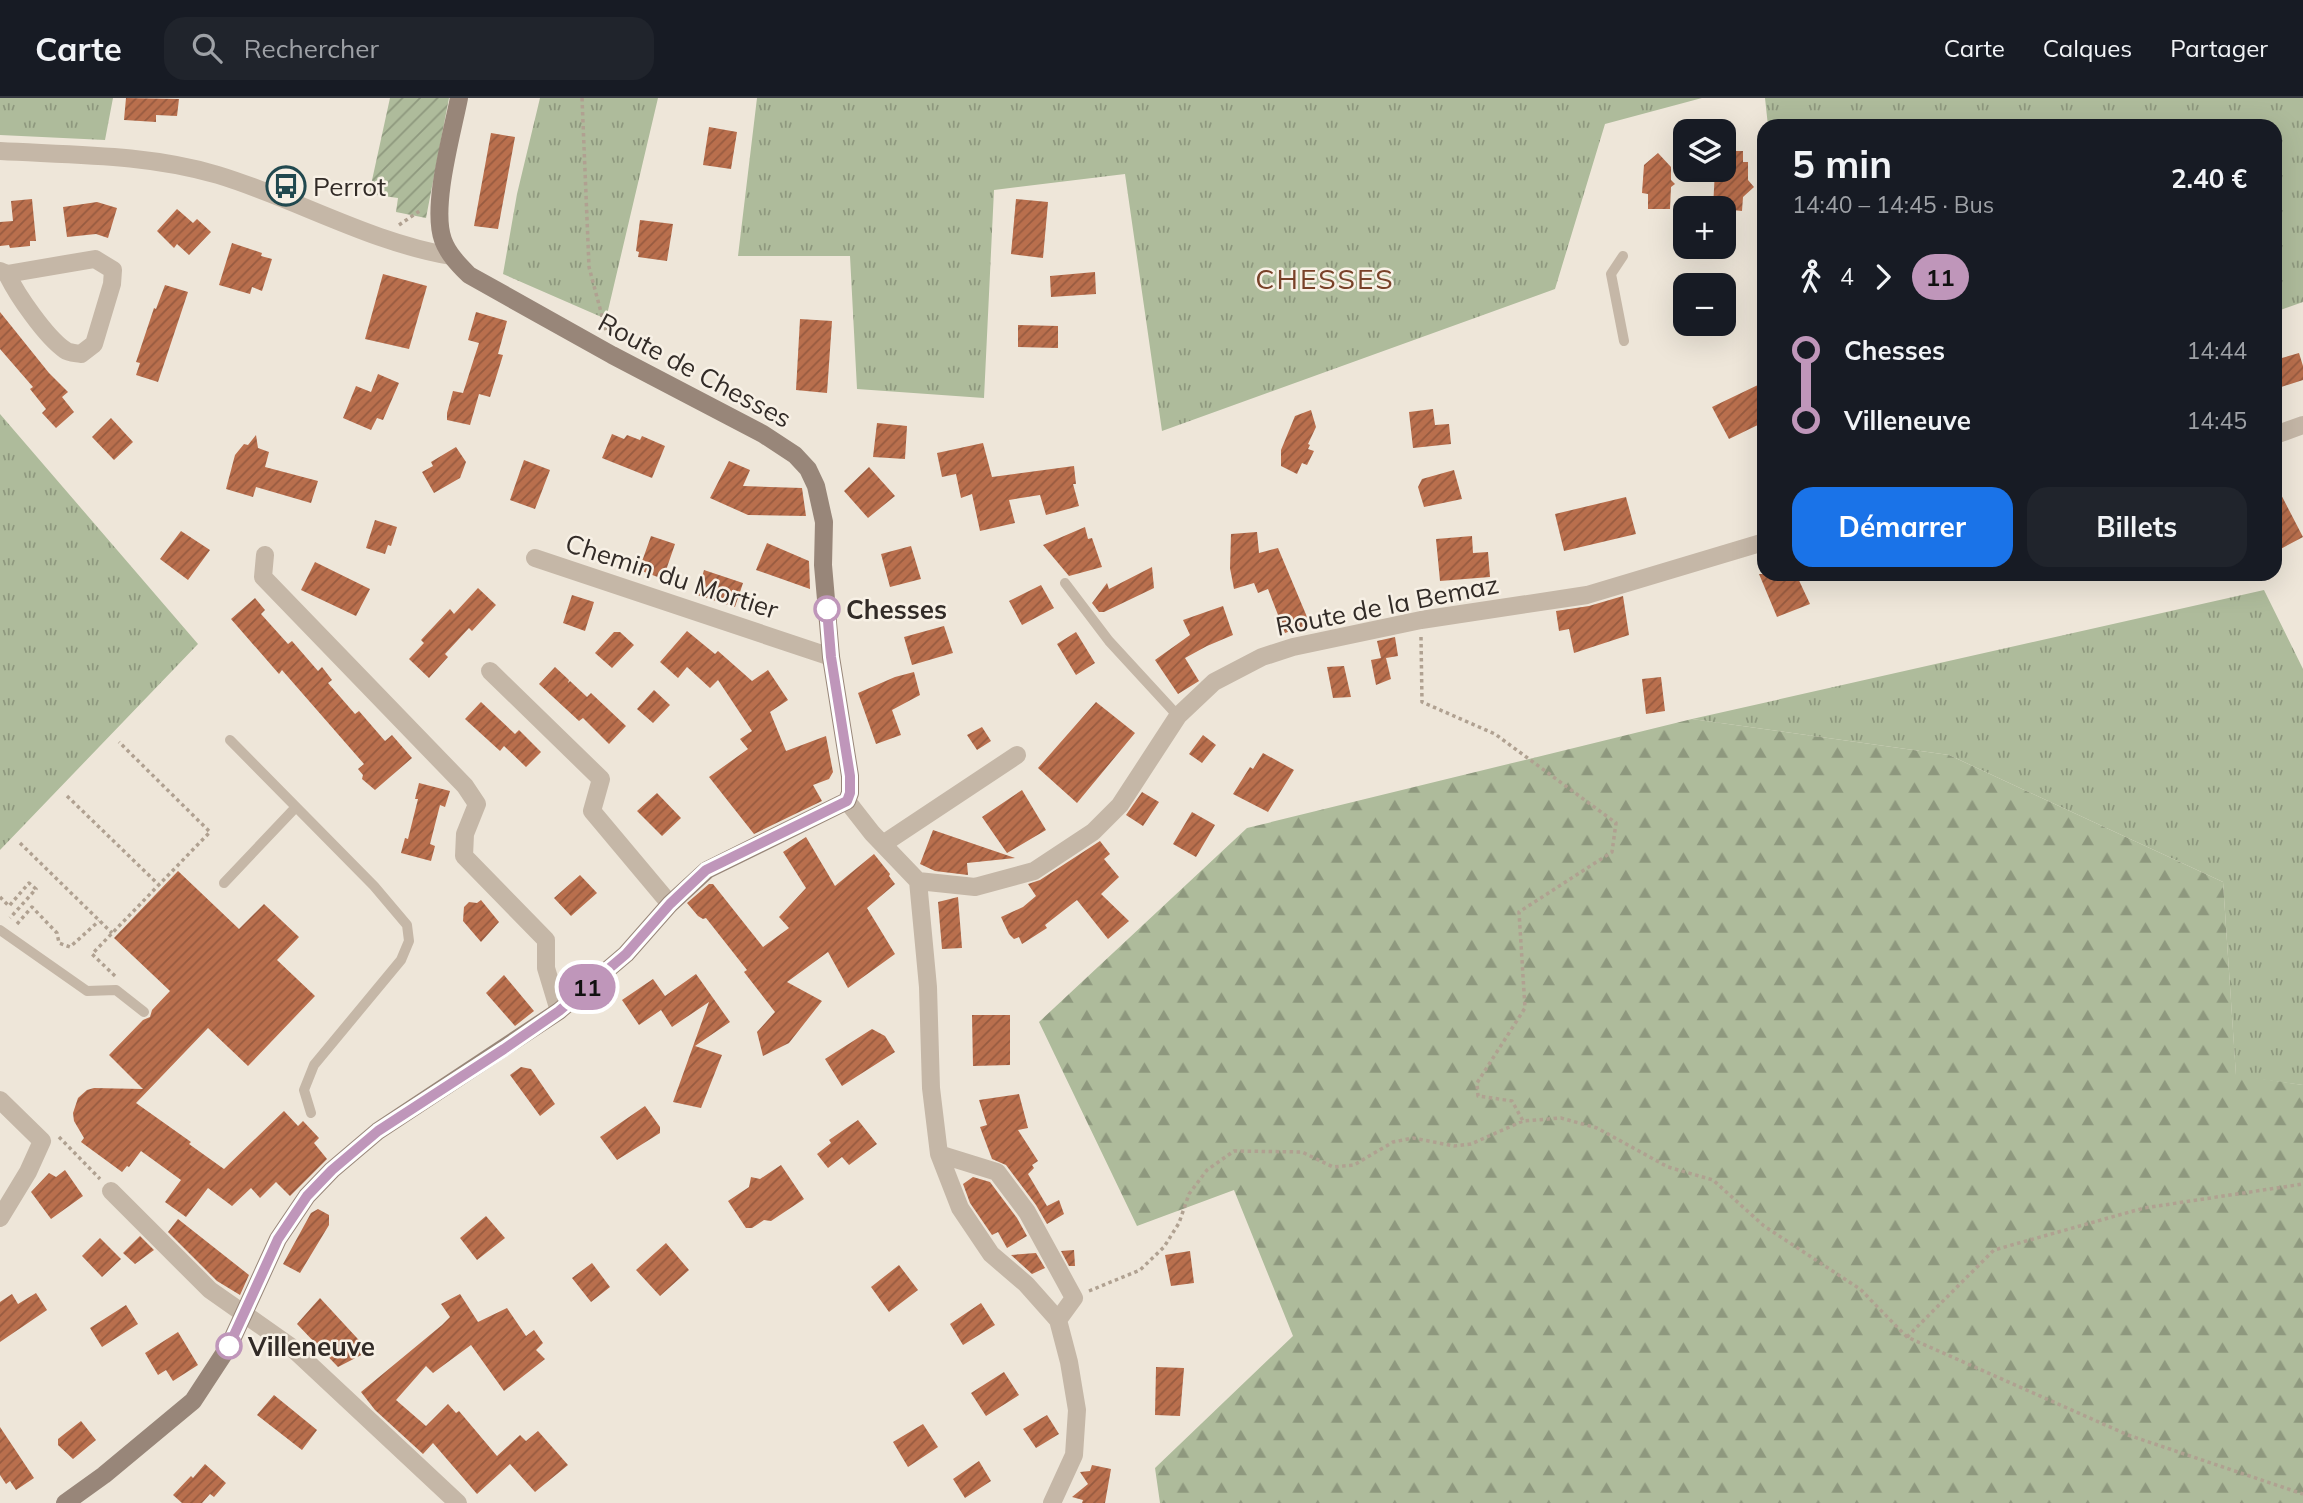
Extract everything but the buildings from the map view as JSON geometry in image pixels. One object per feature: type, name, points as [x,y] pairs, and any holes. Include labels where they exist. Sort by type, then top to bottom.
[{"type":"main road","points":[[451,256],[442,239],[439,208],[459,98]]},
{"type":"main road","name":"Route de Chesses","points":[[451,256],[468,275],[612,355],[763,434],[795,455],[808,470],[816,486],[824,522],[823,565],[831,657],[850,776],[847,801]]},
{"type":"main road","points":[[65,1503],[104,1475],[193,1401],[222,1360],[278,1239],[307,1196],[332,1170],[378,1131],[559,1011],[626,954],[670,904],[706,870],[847,801]]},
{"type":"street","points":[[0,151],[162,163],[218,175],[390,241],[451,256]]},
{"type":"street","points":[[95,258],[113,270],[112,284],[94,344],[81,354],[66,351],[3,273],[95,258]]},
{"type":"street","points":[[2282,432],[2303,425]]},
{"type":"street","name":"Route de la Bemaz","points":[[918,881],[975,887],[1034,871],[1093,832],[1120,805],[1178,716],[1214,682],[1262,657],[1293,647],[1420,620],[1587,595],[1757,544]]},
{"type":"street","points":[[265,555],[263,577],[465,786],[477,804],[465,834],[464,856],[546,940],[546,968],[559,1011]]},
{"type":"street","name":"Chemin du Mortier","points":[[536,558],[831,657]]},
{"type":"street","points":[[490,671],[601,779],[592,811],[670,904]]},
{"type":"street","points":[[883,844],[1017,755]]},
{"type":"street","points":[[847,801],[918,881],[928,987],[931,1088],[939,1154],[960,1209],[992,1254],[1026,1284],[1058,1320],[1077,1410],[1074,1455],[1052,1503]]},
{"type":"street","points":[[0,1100],[41,1141],[28,1172],[0,1218]]},
{"type":"street","points":[[939,1154],[997,1172],[1027,1212],[1074,1298],[1058,1320]]},
{"type":"street","points":[[111,1191],[210,1290],[290,1346],[457,1503]]},
{"type":"lane","points":[[1623,256],[1611,274],[1624,341]]},
{"type":"lane","points":[[1065,583],[1110,641],[1178,716]]},
{"type":"lane","points":[[230,740],[374,886],[407,925],[409,941],[401,960],[314,1065],[304,1090],[311,1113]]},
{"type":"lane","points":[[224,883],[296,807]]},
{"type":"lane","points":[[3,933],[87,991],[116,990],[144,1012]]},
{"type":"path","points":[[582,98],[589,267],[612,355]]},
{"type":"path","points":[[1420,620],[1422,702],[1495,734],[1616,823],[1612,852],[1520,912],[1525,1008],[1477,1083],[1478,1096],[1512,1101],[1524,1121]]},
{"type":"path","points":[[118,979],[92,954],[210,832],[119,742]]},
{"type":"path","points":[[67,796],[159,885]]},
{"type":"path","points":[[20,843],[112,933]]},
{"type":"path","points":[[0,897],[9,906],[29,883],[36,889],[10,918],[16,924]]},
{"type":"path","points":[[3,933],[32,907],[57,933],[58,943],[70,947],[99,921]]},
{"type":"path","points":[[1074,1298],[1140,1270],[1164,1247],[1179,1223],[1189,1195],[1208,1170],[1234,1151],[1302,1152],[1333,1167],[1354,1165],[1393,1142],[1413,1138],[1454,1146],[1472,1144],[1524,1121],[1560,1118],[1597,1128],[1668,1167],[1713,1180],[1763,1226],[1860,1289],[1907,1337],[2128,1435],[2303,1494]]},
{"type":"path","points":[[1907,1337],[1994,1250],[2144,1208],[2303,1184]]},
{"type":"green space","points":[[0,98],[113,98],[105,140],[0,135]]},
{"type":"green space","points":[[390,98],[449,98],[426,218],[396,212],[398,198],[369,194]]},
{"type":"green space","points":[[540,98],[658,98],[606,319],[503,274],[517,194]]},
{"type":"green space","points":[[757,98],[1702,98],[1605,124],[1555,289],[1162,431],[1125,174],[994,190],[984,398],[857,389],[850,256],[738,256]]},
{"type":"green space","points":[[1765,98],[2303,98],[2303,302],[2282,310],[2282,119],[1767,119]]},
{"type":"green space","points":[[0,414],[198,644],[0,850]]},
{"type":"green space","points":[[2264,590],[2303,669],[2303,1085],[2236,1076],[2223,882],[1949,755],[1692,719]]},
{"type":"green space","points":[[1692,719],[1949,755],[2223,882],[2236,1075],[2303,1085],[2303,1503],[1160,1503],[1155,1468],[1293,1336],[1234,1190],[1137,1226],[1039,1022],[1247,828]]},
{"type":"bus line","name":"11","points":[[229,1346],[278,1239],[307,1196],[332,1170],[378,1131],[559,1011],[626,954],[670,904],[706,870],[847,801],[850,776],[831,657],[827,609]]},
{"type":"place","name":"Perrot","points":[[286,186]]},
{"type":"place","name":"Chesses","points":[[827,609]]},
{"type":"place","name":"Villeneuve","points":[[229,1346]]},
{"type":"district","name":"CHESSES","points":[[1325,278]]}]
